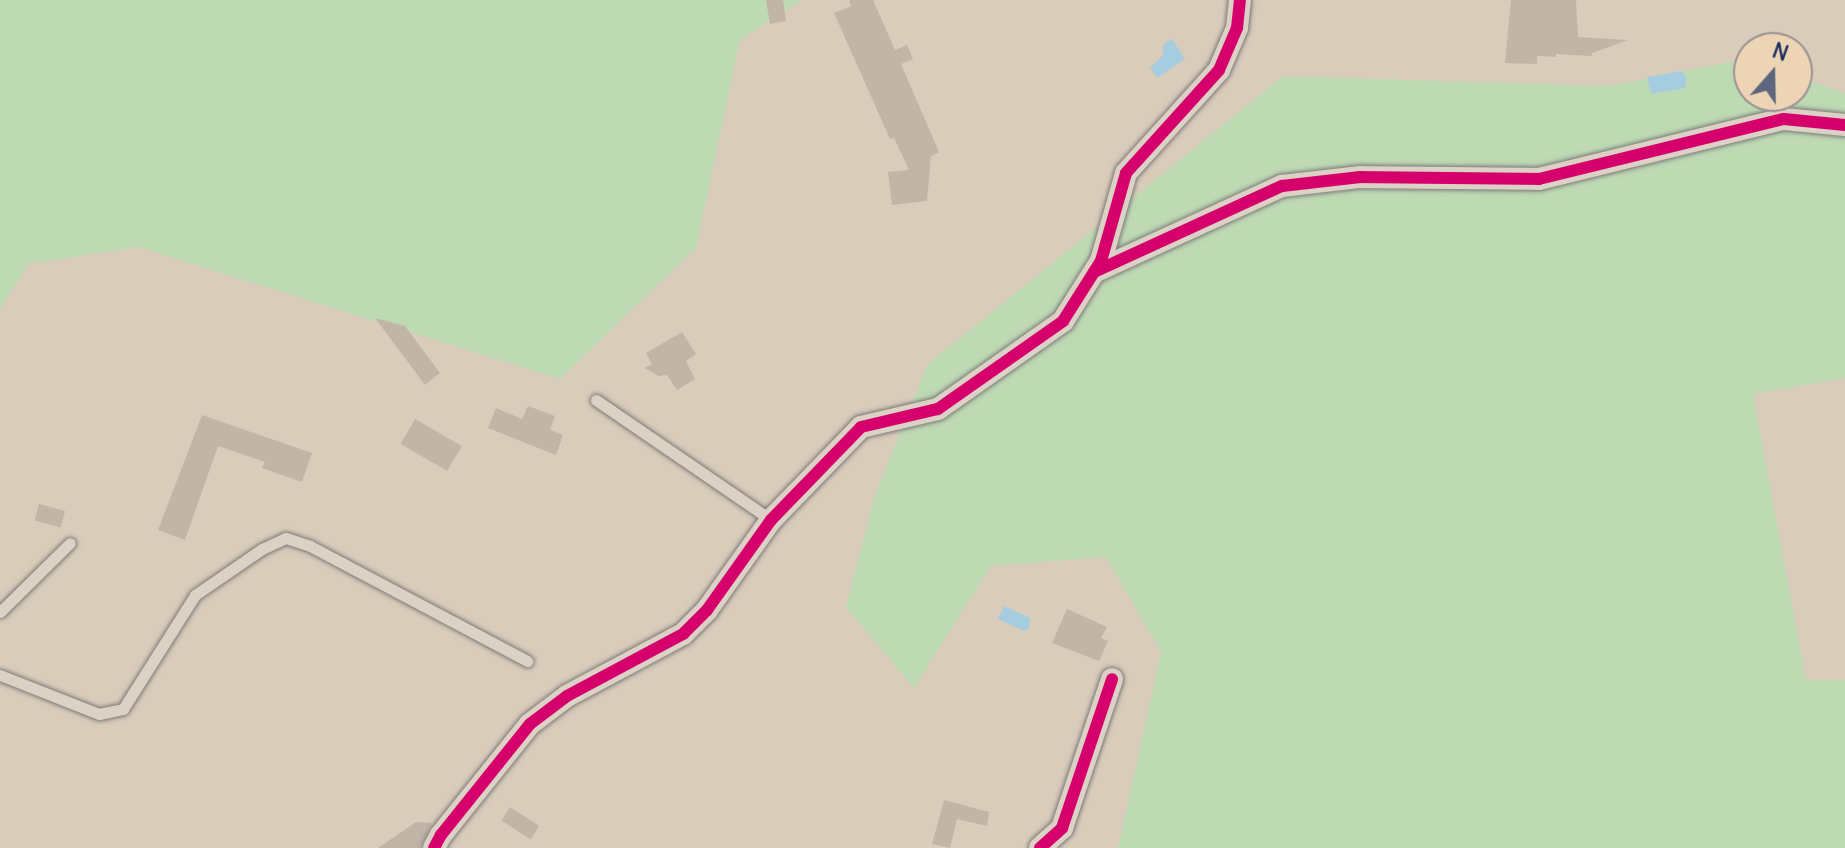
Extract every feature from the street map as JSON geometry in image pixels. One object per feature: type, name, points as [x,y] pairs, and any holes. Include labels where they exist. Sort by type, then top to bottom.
[{"type":"street","points":[[434,848],[441,835],[530,724],[567,696],[683,634],[707,610],[771,520],[861,427],[938,409],[1063,321],[1101,261],[1126,173],[1219,70],[1237,28],[1240,0]]},
{"type":"street","points":[[1094,272],[1282,186],[1360,177],[1539,179],[1784,119],[1845,125]]},
{"type":"street","points":[[1040,848],[1062,828],[1112,679]]},
{"type":"lane","points":[[596,400],[771,520]]},
{"type":"lane","points":[[0,675],[99,714],[123,709],[195,595],[262,549],[286,538],[310,546],[527,661]]},
{"type":"lane","points":[[0,612],[70,543]]},
{"type":"green space","points":[[0,0],[802,0],[740,40],[696,248],[560,379],[138,247],[28,264],[0,310]]},
{"type":"green space","points":[[1733,61],[1733,112],[1813,112],[1813,82],[1845,93],[1845,378],[1753,394],[1806,680],[1845,680],[1845,848],[1118,848],[1161,652],[1106,557],[991,566],[914,688],[846,607],[875,495],[928,364],[1283,76],[1610,86]]},
{"type":"water","points":[[1172,39],[1185,59],[1157,78],[1150,68],[1163,55],[1163,45]]},
{"type":"water","points":[[1681,71],[1687,78],[1685,88],[1651,94],[1647,77]]},
{"type":"water","points":[[1004,606],[1030,618],[1029,629],[1024,631],[998,619]]},
{"type":"building","points":[[766,0],[783,0],[786,21],[770,24]]},
{"type":"building","points":[[849,0],[873,0],[895,50],[907,45],[913,59],[901,64],[939,152],[931,156],[927,201],[892,205],[888,172],[909,170],[894,138],[890,139],[834,13],[851,6]]},
{"type":"building","points":[[1511,0],[1576,0],[1578,37],[1628,40],[1592,53],[1592,56],[1556,54],[1556,57],[1537,56],[1537,64],[1505,63]]},
{"type":"building","points":[[375,318],[405,326],[440,373],[425,385]]},
{"type":"building","points":[[682,332],[696,354],[686,361],[695,379],[677,390],[667,375],[659,376],[644,368],[652,364],[646,353]]},
{"type":"building","points":[[528,406],[555,416],[550,430],[563,435],[556,455],[488,428],[496,408],[522,419]]},
{"type":"building","points":[[202,415],[312,453],[302,482],[262,468],[265,462],[218,446],[185,540],[158,530]]},
{"type":"building","points":[[415,419],[462,446],[447,471],[400,444]]},
{"type":"building","points":[[39,504],[65,511],[61,527],[35,520]]},
{"type":"building","points":[[1067,609],[1107,627],[1101,638],[1108,641],[1099,661],[1052,643]]},
{"type":"building","points":[[944,800],[989,812],[987,826],[957,819],[950,848],[932,844]]},
{"type":"building","points":[[510,807],[539,826],[531,839],[501,820]]},
{"type":"building","points":[[416,822],[432,823],[420,848],[378,848]]},
{"type":"cycle path","points":[[434,848],[441,835],[530,724],[567,696],[683,634],[707,610],[771,520],[861,427],[938,409],[1063,321],[1101,261],[1126,173],[1219,70],[1237,28],[1240,0]]},
{"type":"cycle path","points":[[1094,272],[1282,186],[1360,177],[1539,179],[1784,119],[1845,125]]},
{"type":"cycle path","points":[[1040,848],[1062,828],[1112,679]]}]
